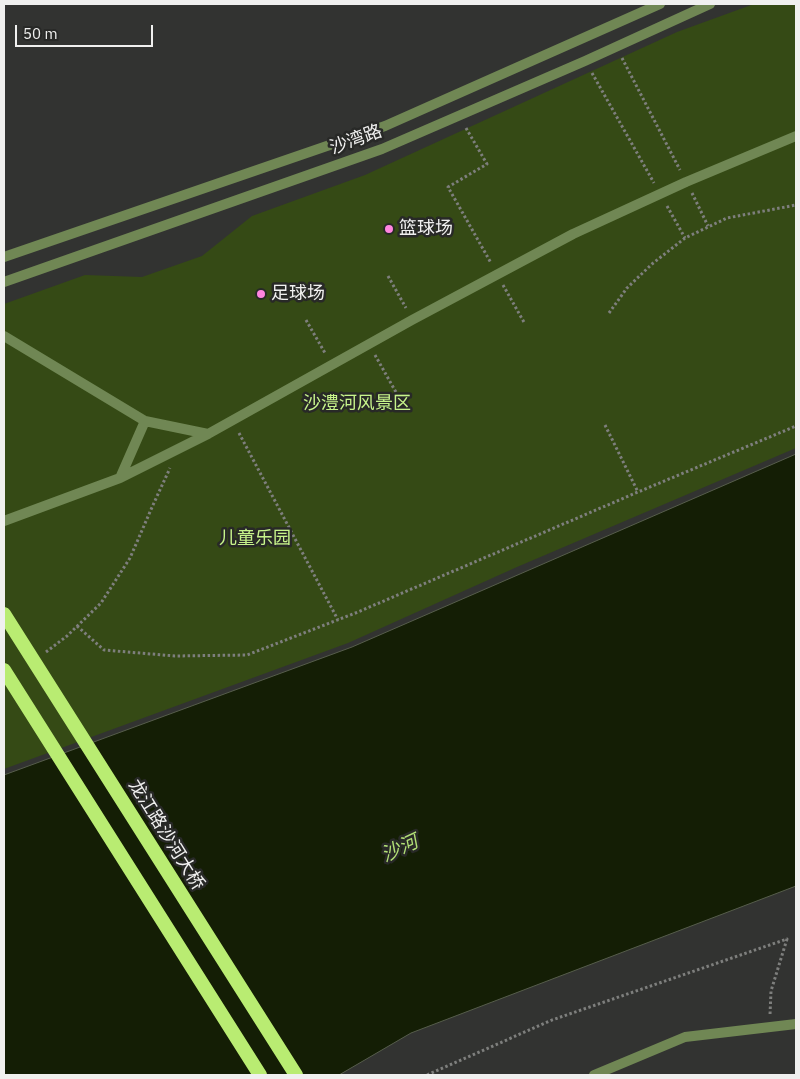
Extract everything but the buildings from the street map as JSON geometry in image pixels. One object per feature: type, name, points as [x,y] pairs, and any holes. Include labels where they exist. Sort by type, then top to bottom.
[{"type":"highway","name":"龙江路沙河大桥","points":[[4,614],[296,1075]]},
{"type":"highway","points":[[4,670],[260,1075]]},
{"type":"street","name":"沙湾路","points":[[4,257],[384,126],[660,4]]},
{"type":"street","name":"沙湾路","points":[[4,282],[382,149],[586,62],[710,4]]},
{"type":"street","points":[[4,521],[120,478],[208,434],[412,320],[573,234],[686,182],[796,136]]},
{"type":"street","points":[[4,336],[145,421],[208,434]]},
{"type":"street","points":[[120,478],[145,421]]},
{"type":"street","points":[[594,1075],[685,1037],[796,1024]]},
{"type":"path","points":[[616,47],[708,226]]},
{"type":"path","points":[[586,62],[685,238]]},
{"type":"path","points":[[459,116],[487,164],[448,188],[472,229]]},
{"type":"path","points":[[609,313],[627,288],[652,264],[685,238],[727,218],[796,206]]},
{"type":"path","points":[[388,276],[412,320]]},
{"type":"path","points":[[306,320],[332,364]]},
{"type":"path","points":[[369,344],[397,394]]},
{"type":"path","points":[[232,420],[338,620]]},
{"type":"path","points":[[605,425],[638,492]]},
{"type":"path","points":[[77,626],[104,650],[175,656],[247,655],[338,620],[796,426]]},
{"type":"path","points":[[46,652],[101,603],[130,558],[180,447]]},
{"type":"path","points":[[427,1075],[552,1020],[787,939],[771,991],[770,1027]]},
{"type":"green space","name":"沙澧河风景区","points":[[754,4],[796,4],[796,448],[517,567],[348,643],[4,769],[4,304],[85,275],[142,277],[202,256],[252,216],[365,175],[677,32]]},
{"type":"water","name":"沙河","points":[[796,454],[796,886],[411,1033],[339,1075],[4,1075],[4,775],[352,647]]},
{"type":"place","name":"篮球场","points":[[389,229]]},
{"type":"place","name":"足球场","points":[[261,294]]},
{"type":"park label","name":"儿童乐园","points":[[255,539]]}]
